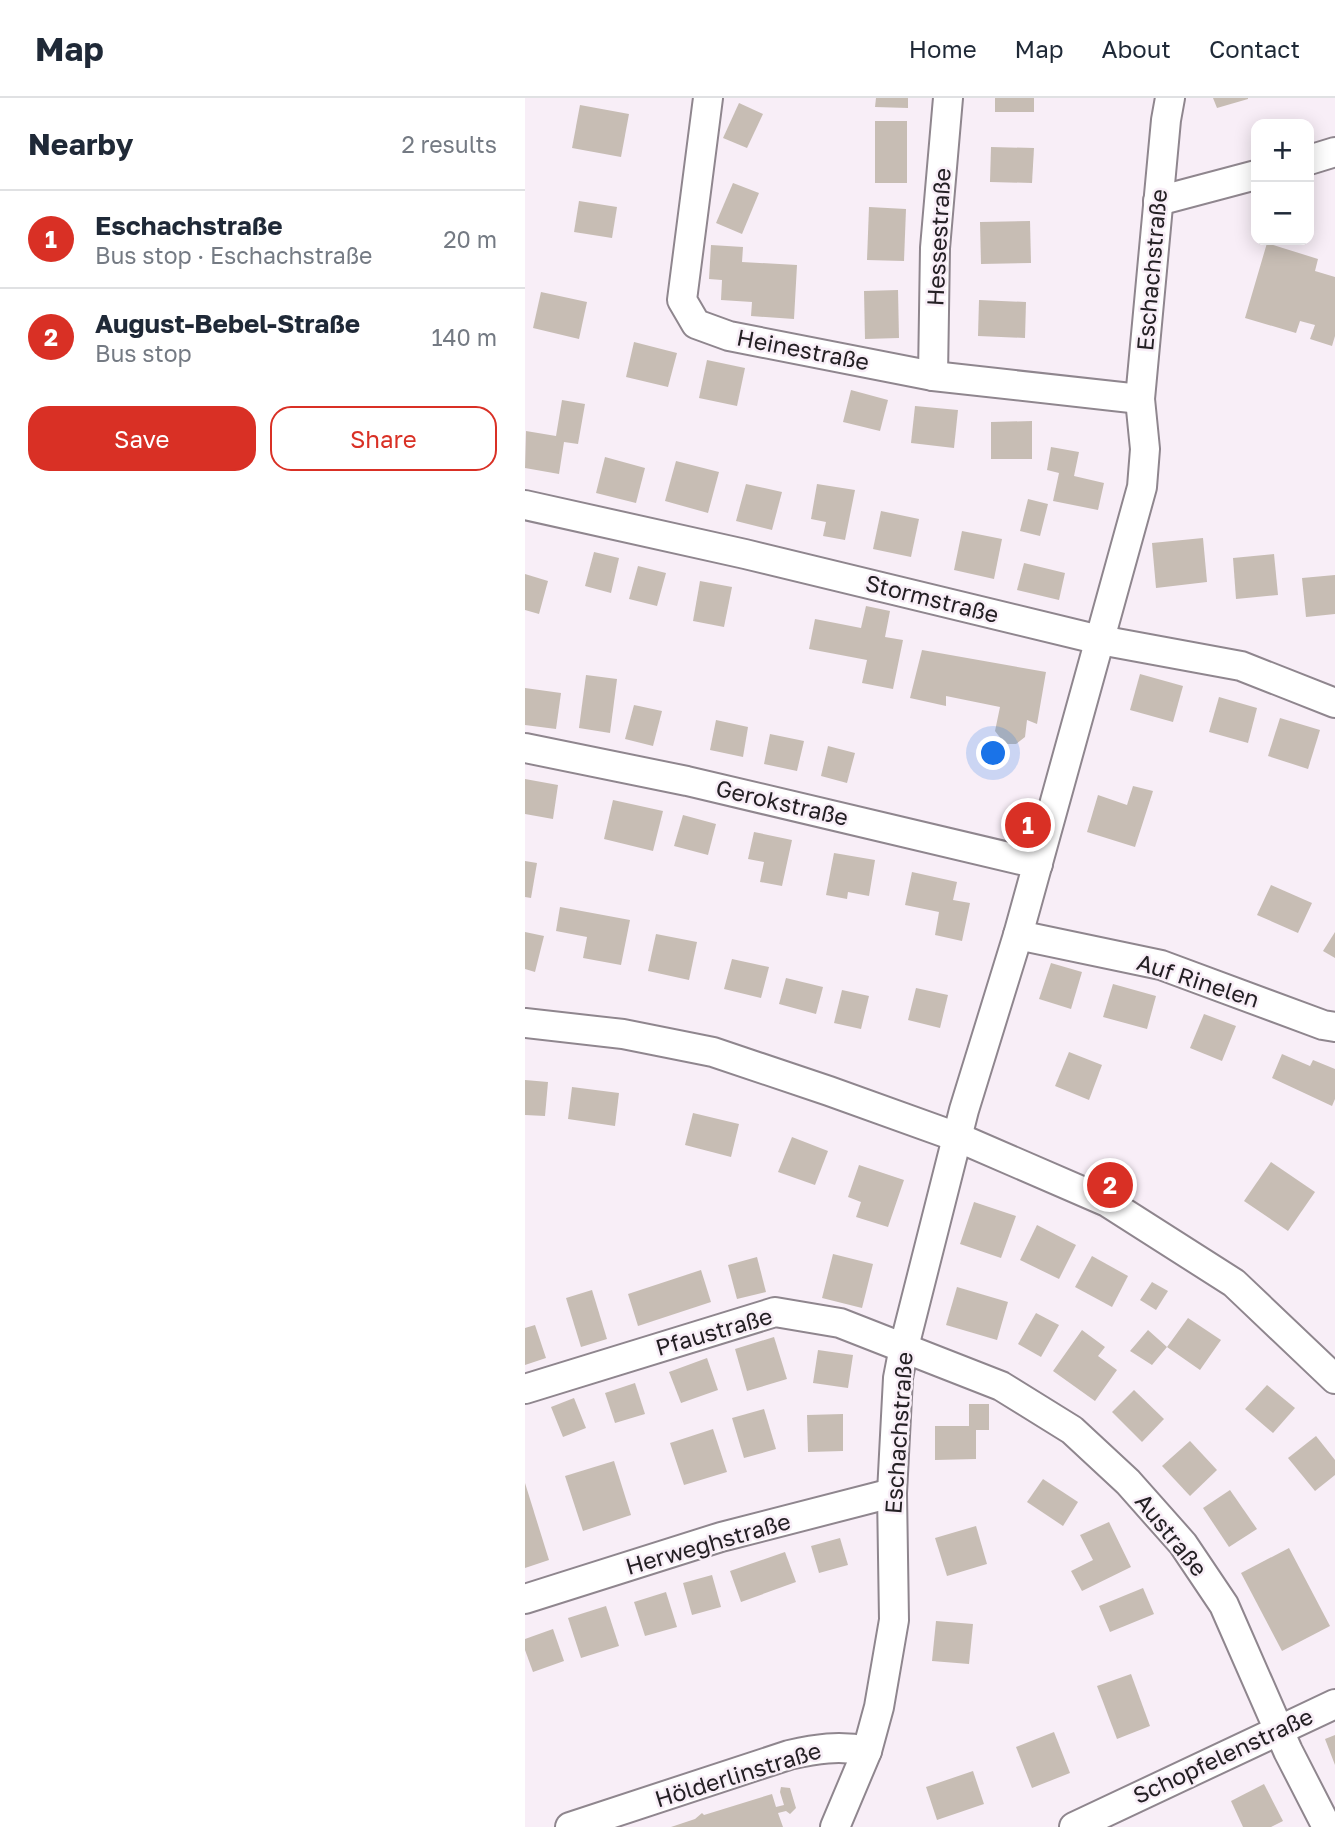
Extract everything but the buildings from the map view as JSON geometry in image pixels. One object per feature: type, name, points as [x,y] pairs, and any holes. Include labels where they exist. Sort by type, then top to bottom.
[{"type":"street","name":"Heinestraße","points":[[708,98],[682,300],[696,324],[729,336],[933,376],[1140,399]]},
{"type":"street","name":"Hessestraße","points":[[933,376],[935,248],[948,98]]},
{"type":"street","name":"Eschachstraße","points":[[835,1827],[867,1751],[879,1707],[894,1620],[892,1493],[898,1378],[904,1347],[957,1137],[1018,935],[1142,487],[1145,449],[1140,399],[1171,98]]},
{"type":"street","points":[[1314,158],[1335,152]]},
{"type":"street","points":[[1159,201],[1251,175]]},
{"type":"street","name":"Stormstraße","points":[[525,505],[758,557],[1100,640],[1241,666],[1335,703]]},
{"type":"street","name":"Gerokstraße","points":[[525,748],[687,781],[1038,864]]},
{"type":"street","name":"Auf Rinelen","points":[[1018,935],[1161,965],[1323,1025],[1335,1027]]},
{"type":"street","points":[[525,1023],[623,1034],[713,1052],[957,1137],[1107,1202],[1234,1283],[1335,1379]]},
{"type":"street","name":"Pfaustraße","points":[[525,1389],[775,1312],[839,1323],[904,1347]]},
{"type":"street","name":"Austraße","points":[[904,1347],[1001,1386],[1072,1430],[1128,1482],[1183,1544],[1224,1605],[1327,1827]]},
{"type":"street","name":"Herweghstraße","points":[[525,1599],[721,1537],[892,1493]]},
{"type":"street","name":"Schopfelenstraße","points":[[1074,1827],[1335,1704]]},
{"type":"street","name":"Hölderlinstraße","points":[[569,1827],[789,1755],[827,1747],[867,1751]]},
{"type":"place","name":"Eschachstraße","points":[[1028,825]]},
{"type":"place","name":"August-Bebel-Straße","points":[[1110,1185]]}]
